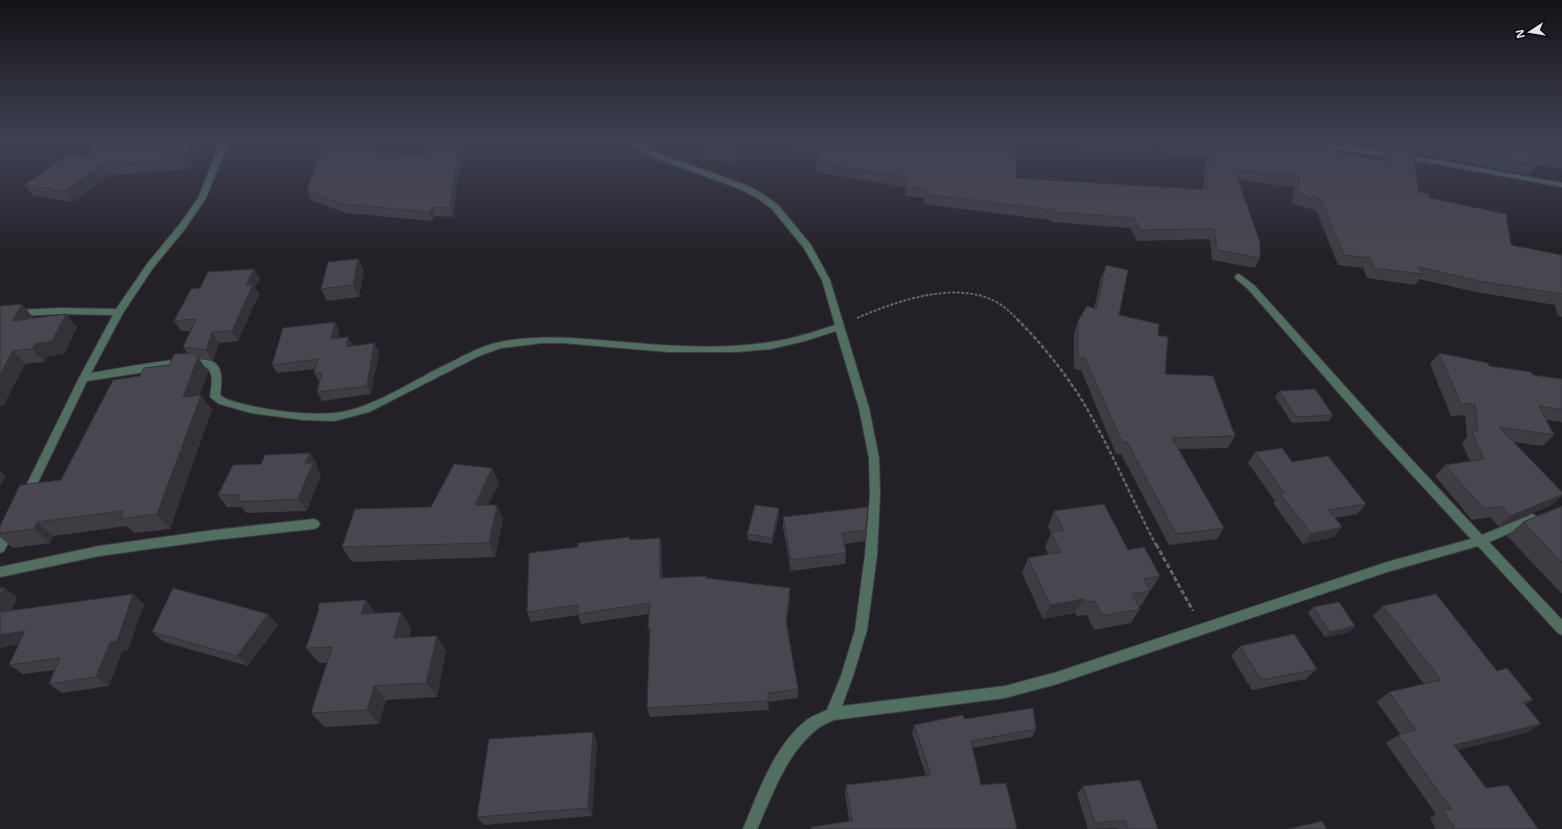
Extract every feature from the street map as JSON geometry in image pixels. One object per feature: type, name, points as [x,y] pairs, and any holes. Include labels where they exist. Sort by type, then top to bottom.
[{"type":"street","points":[[20,507],[84,378],[119,312],[150,266],[182,227],[202,198],[209,180]]},
{"type":"street","points":[[723,180],[743,187],[760,196],[775,207],[799,234],[818,263],[832,297],[839,327],[864,408],[874,458],[875,495],[871,555],[861,630],[847,676],[832,714]]},
{"type":"street","points":[[1533,180],[1562,185]]},
{"type":"street","points":[[1239,277],[1251,287],[1382,435],[1562,629]]},
{"type":"street","points":[[0,314],[59,311],[119,312]]},
{"type":"street","points":[[84,378],[181,363],[206,362],[213,365],[215,370],[215,397],[223,403],[279,413],[330,417],[347,415],[365,409],[476,354],[500,345],[542,340],[563,340],[729,351],[793,342],[839,327]]},
{"type":"street","points":[[750,829],[773,778],[795,741],[813,724],[832,714],[1005,692],[1057,678],[1204,630],[1387,567],[1480,541],[1543,515]]},
{"type":"street","points":[[0,548],[14,521]]},
{"type":"street","points":[[0,572],[99,551],[214,535],[314,524]]},
{"type":"path","points":[[839,327],[899,302],[956,293],[978,295],[988,298],[1007,310],[1058,365],[1070,381],[1204,630]]},
{"type":"building","points":[[32,180],[81,180],[65,191],[24,185]]},
{"type":"building","points":[[311,180],[454,180],[450,208],[432,207],[429,212],[342,204],[307,191]]},
{"type":"building","points":[[907,180],[1043,180],[1207,190],[1208,180],[1238,180],[1260,242],[1260,258],[1217,250],[1214,229],[1141,230],[1134,218],[1054,212],[1053,210],[925,194],[926,188],[906,186]]},
{"type":"building","points":[[1299,180],[1416,180],[1418,192],[1429,194],[1430,198],[1506,214],[1511,245],[1562,255],[1562,294],[1484,282],[1419,267],[1422,274],[1374,268],[1370,258],[1344,255],[1321,199],[1297,194]]},
{"type":"building","points":[[358,259],[353,285],[321,289],[328,262]]},
{"type":"building","points":[[1106,265],[1128,270],[1119,315],[1159,324],[1158,335],[1168,337],[1165,374],[1213,376],[1235,436],[1172,438],[1224,528],[1176,534],[1127,442],[1122,442],[1085,358],[1078,357],[1078,321],[1087,306],[1096,309]]},
{"type":"building","points":[[254,269],[246,285],[253,284],[232,331],[212,332],[206,350],[183,347],[196,319],[174,321],[191,289],[200,288],[208,272]]},
{"type":"building","points":[[22,304],[12,321],[66,314],[52,341],[35,344],[32,349],[13,351],[0,374],[0,306]]},
{"type":"building","points":[[335,322],[331,339],[348,337],[346,347],[374,343],[367,386],[317,392],[322,372],[314,373],[318,359],[272,365],[283,328]]},
{"type":"building","points":[[192,353],[198,357],[183,397],[201,395],[157,514],[120,519],[123,511],[37,522],[34,529],[0,533],[0,526],[20,485],[61,480],[113,380],[140,376],[144,368],[169,365],[174,354]]},
{"type":"building","points":[[1439,353],[1488,363],[1489,366],[1531,372],[1533,375],[1562,379],[1562,410],[1539,406],[1554,435],[1499,427],[1562,492],[1562,495],[1510,516],[1501,506],[1484,509],[1445,465],[1484,459],[1472,432],[1478,431],[1475,404],[1461,404]]},
{"type":"building","points":[[1315,389],[1333,415],[1296,417],[1279,391]]},
{"type":"building","points":[[1282,448],[1292,462],[1328,456],[1366,504],[1329,510],[1342,527],[1311,534],[1280,493],[1284,493],[1255,452]]},
{"type":"building","points":[[310,453],[305,463],[313,463],[298,499],[237,502],[240,495],[218,495],[233,465],[261,464],[265,455]]},
{"type":"building","points":[[454,464],[492,468],[475,505],[497,505],[489,543],[342,547],[355,509],[431,507]]},
{"type":"building","points":[[1104,504],[1128,550],[1144,547],[1160,576],[1144,579],[1150,591],[1132,594],[1140,609],[1102,616],[1095,601],[1084,602],[1083,599],[1050,605],[1028,558],[1061,552],[1051,532],[1063,530],[1054,511]]},
{"type":"building","points":[[755,505],[779,508],[772,538],[747,534]]},
{"type":"building","points":[[1562,506],[1562,563],[1523,522]]},
{"type":"building","points":[[868,507],[866,530],[842,533],[846,553],[791,560],[783,517]]},
{"type":"building","points":[[630,537],[630,540],[660,538],[660,578],[706,576],[706,578],[790,588],[786,621],[798,689],[768,693],[768,701],[647,708],[650,628],[648,628],[650,603],[578,614],[578,605],[527,612],[529,553],[578,547],[578,543]]},
{"type":"building","points":[[4,587],[0,597],[0,588]]},
{"type":"building","points":[[173,588],[268,614],[237,656],[152,632]]},
{"type":"building","points":[[133,594],[117,641],[110,642],[96,677],[49,684],[60,658],[9,665],[25,631],[0,635],[0,612]]},
{"type":"building","points":[[1436,594],[1497,671],[1507,668],[1533,700],[1523,702],[1541,724],[1454,745],[1486,788],[1508,785],[1538,829],[1455,829],[1443,810],[1451,809],[1398,735],[1416,730],[1389,692],[1441,680],[1383,606]]},
{"type":"building","points":[[366,600],[361,614],[401,612],[394,638],[437,636],[426,683],[374,686],[367,710],[311,713],[332,647],[306,648],[318,612],[319,603]]},
{"type":"building","points":[[1339,602],[1355,626],[1330,632],[1313,607]]},
{"type":"building","points":[[1294,634],[1317,669],[1262,680],[1240,646]]},
{"type":"building","points":[[1033,708],[1036,729],[971,741],[981,785],[1006,783],[1017,829],[811,829],[811,827],[852,821],[846,785],[931,775],[914,725],[963,715],[964,719]]},
{"type":"building","points":[[593,732],[588,808],[477,817],[489,739]]},
{"type":"building","points":[[1140,780],[1158,829],[1128,829],[1125,820],[1095,823],[1083,786]]},
{"type":"building","points":[[1322,821],[1327,829],[1288,829]]}]
